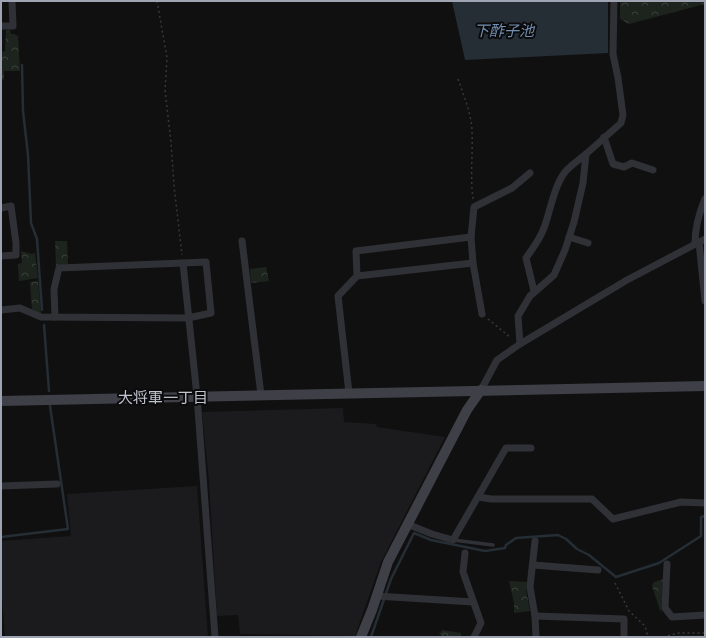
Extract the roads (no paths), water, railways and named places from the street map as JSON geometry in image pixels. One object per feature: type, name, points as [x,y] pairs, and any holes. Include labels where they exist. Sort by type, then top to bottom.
[{"type":"street","points":[[1,26],[13,26],[12,1]]},
{"type":"street","points":[[534,291],[526,258],[544,229],[554,197],[564,173],[621,123],[624,115],[613,54],[614,1]]},
{"type":"street","points":[[604,137],[613,164],[624,167],[632,163],[652,170]]},
{"type":"street","points":[[520,342],[518,316],[534,291],[554,275],[569,237],[583,183],[586,154]]},
{"type":"street","points":[[482,314],[473,263],[471,236],[474,207],[512,188],[530,173]]},
{"type":"street","points":[[705,199],[695,233],[700,241],[705,300]]},
{"type":"street","points":[[1,208],[11,206],[16,243],[16,255],[1,256]]},
{"type":"street","points":[[357,276],[356,251],[471,236]]},
{"type":"street","points":[[569,237],[588,243]]},
{"type":"street","points":[[242,240],[261,395]]},
{"type":"street","points":[[361,637],[372,610],[382,597],[388,562],[467,410],[481,390],[497,360],[520,342],[627,280],[700,241]]},
{"type":"street","points":[[1,310],[20,308],[41,317],[188,318],[211,313],[206,262],[59,268],[54,289],[55,317]]},
{"type":"street","points":[[183,263],[197,396],[215,637]]},
{"type":"street","points":[[349,393],[338,296],[357,276],[473,263]]},
{"type":"street","points":[[1,401],[705,386]]},
{"type":"street","points":[[407,524],[432,534],[453,540],[506,448],[531,448]]},
{"type":"street","points":[[1,486],[57,484]]},
{"type":"street","points":[[478,497],[492,499],[592,499],[613,519],[681,502],[705,503]]},
{"type":"street","points":[[535,541],[530,587],[535,616],[536,637]]},
{"type":"street","points":[[465,553],[463,572],[481,623],[474,637]]},
{"type":"street","points":[[533,564],[598,570]]},
{"type":"street","points":[[667,564],[665,608],[672,617],[705,615]]},
{"type":"street","points":[[382,597],[473,602]]},
{"type":"street","points":[[535,616],[624,619],[624,637]]},
{"type":"lane","points":[[453,540],[493,545]]},
{"type":"water","name":"下酢子池","points":[[452,1],[608,1],[608,53],[465,60]]},
{"type":"waterway","points":[[22,65],[23,111],[28,155],[31,223],[37,239],[42,310]]},
{"type":"waterway","points":[[44,325],[49,391]]},
{"type":"waterway","points":[[1,537],[68,529],[50,406]]},
{"type":"waterway","points":[[371,637],[391,579],[414,533],[431,540],[485,551],[505,548],[506,545],[516,538],[558,535],[566,539],[577,549],[589,555],[616,577],[659,563],[701,536],[701,517],[705,516]]},
{"type":"waterway","points":[[679,637],[700,637]]},
{"type":"district","name":"大将軍一丁目","points":[[163,397]]}]
